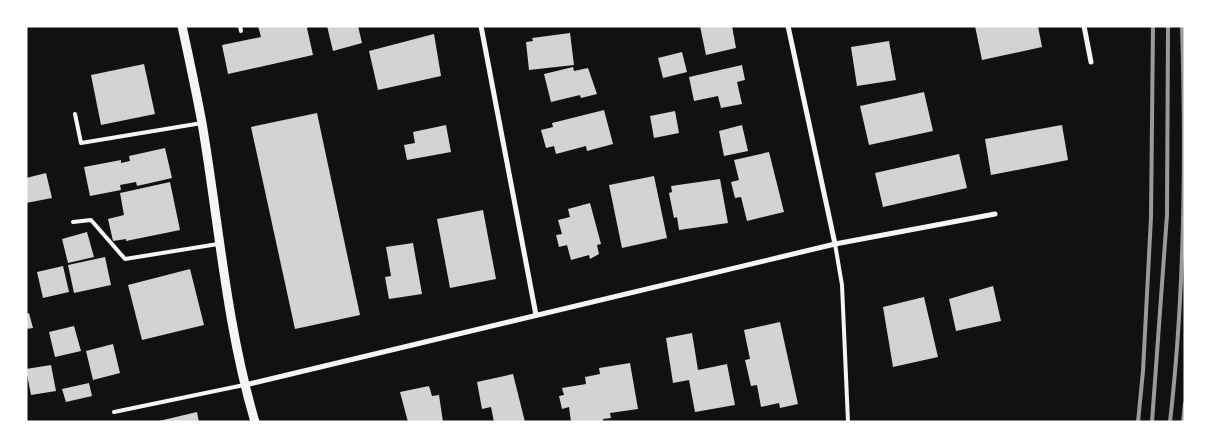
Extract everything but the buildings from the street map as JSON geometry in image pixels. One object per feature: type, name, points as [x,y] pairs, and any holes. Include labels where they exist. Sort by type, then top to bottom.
[{"type":"street","points":[[182,26],[202,123],[218,244],[244,385],[255,422]]},
{"type":"street","points":[[481,26],[536,315]]},
{"type":"street","points":[[788,26],[835,244]]},
{"type":"street","points":[[1084,26],[1091,62]]},
{"type":"street","points":[[244,385],[835,244],[995,214]]},
{"type":"lane","points":[[75,114],[81,143],[202,123]]},
{"type":"lane","points":[[73,222],[90,220],[125,258],[218,244]]},
{"type":"lane","points":[[835,244],[842,285],[848,422]]},
{"type":"lane","points":[[114,412],[244,385]]},
{"type":"railway","points":[[1138,422],[1143,371],[1151,217],[1153,26]]},
{"type":"railway","points":[[1152,422],[1167,215],[1168,26]]},
{"type":"railway","points":[[1170,422],[1179,323],[1183,224],[1182,26]]},
{"type":"railway","points":[[1183,422],[1185,403]]}]
